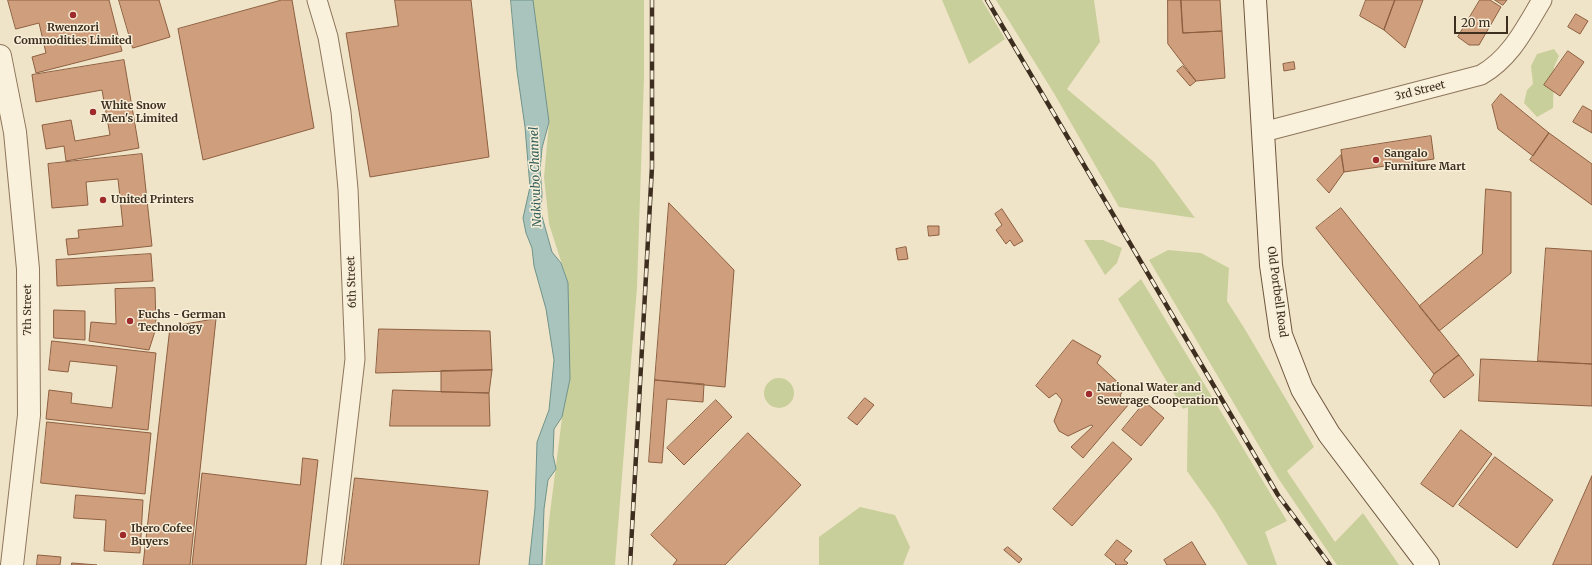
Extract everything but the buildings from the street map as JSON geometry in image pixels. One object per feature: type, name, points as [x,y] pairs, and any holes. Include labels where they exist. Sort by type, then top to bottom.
[{"type":"main road","name":"Old Portbell Road","points":[[1255,0],[1271,264],[1281,335],[1302,389],[1329,434],[1428,565]]},
{"type":"main road","name":"7th Street","points":[[0,56],[15,132],[28,269],[29,415],[12,565]]},
{"type":"street","name":"6th Street","points":[[317,0],[328,37],[341,112],[348,189],[355,359],[332,565]]},
{"type":"street","name":"3rd Street","points":[[1263,132],[1482,75],[1492,69],[1511,49],[1542,0]]},
{"type":"green space","points":[[533,0],[644,0],[644,78],[637,287],[615,565],[545,565],[562,418],[570,379],[569,316],[568,283],[549,224],[544,177],[549,122]]},
{"type":"green space","points":[[942,0],[982,0],[1005,39],[969,64]]},
{"type":"green space","points":[[996,0],[1094,0],[1100,42],[1067,89],[1154,162],[1195,218],[1119,207],[1055,95]]},
{"type":"green space","points":[[1554,49],[1559,56],[1554,67],[1553,108],[1537,117],[1524,103],[1527,90],[1533,84],[1531,66],[1537,54]]},
{"type":"green space","points":[[1084,240],[1103,240],[1122,248],[1117,263],[1105,275]]},
{"type":"green space","points":[[1168,250],[1201,253],[1229,268],[1227,301],[1314,447],[1287,471],[1335,542],[1363,513],[1399,565],[1337,565],[1278,478],[1149,260]]},
{"type":"green space","points":[[1141,279],[1287,521],[1265,532],[1277,565],[1248,565],[1216,512],[1187,471],[1188,407],[1183,409],[1118,299]]},
{"type":"green space","points":[[779,378],[785,379],[793,387],[793,399],[785,407],[779,408],[773,407],[765,399],[764,393],[765,387],[773,379]]},
{"type":"green space","points":[[860,507],[895,515],[910,547],[903,565],[819,565],[819,537]]},
{"type":"water","name":"Nakivubo Channel","points":[[511,0],[533,0],[549,122],[542,148],[540,170],[542,193],[541,213],[552,252],[561,263],[568,283],[570,379],[562,417],[554,429],[553,455],[556,469],[548,480],[544,509],[542,565],[529,565],[535,508],[537,442],[549,410],[554,360],[546,309],[534,266],[532,248],[526,233],[523,218],[530,187],[525,127],[517,71]]},
{"type":"railway","points":[[630,565],[652,167],[652,0]]},
{"type":"railway","points":[[987,0],[1278,495],[1330,565]]},
{"type":"place","name":"Rwenzori Commodities Limited","points":[[73,15]]},
{"type":"place","name":"White Snow Men's Limited","points":[[93,112]]},
{"type":"place","name":"Sangalo Furniture Mart","points":[[1376,160]]},
{"type":"place","name":"United Printers","points":[[103,200]]},
{"type":"place","name":"Fuchs - German Technology","points":[[130,321]]},
{"type":"place","name":"National Water and Sewerage Cooperation","points":[[1089,394]]},
{"type":"place","name":"Ibero Cofee Buyers","points":[[123,535]]}]
